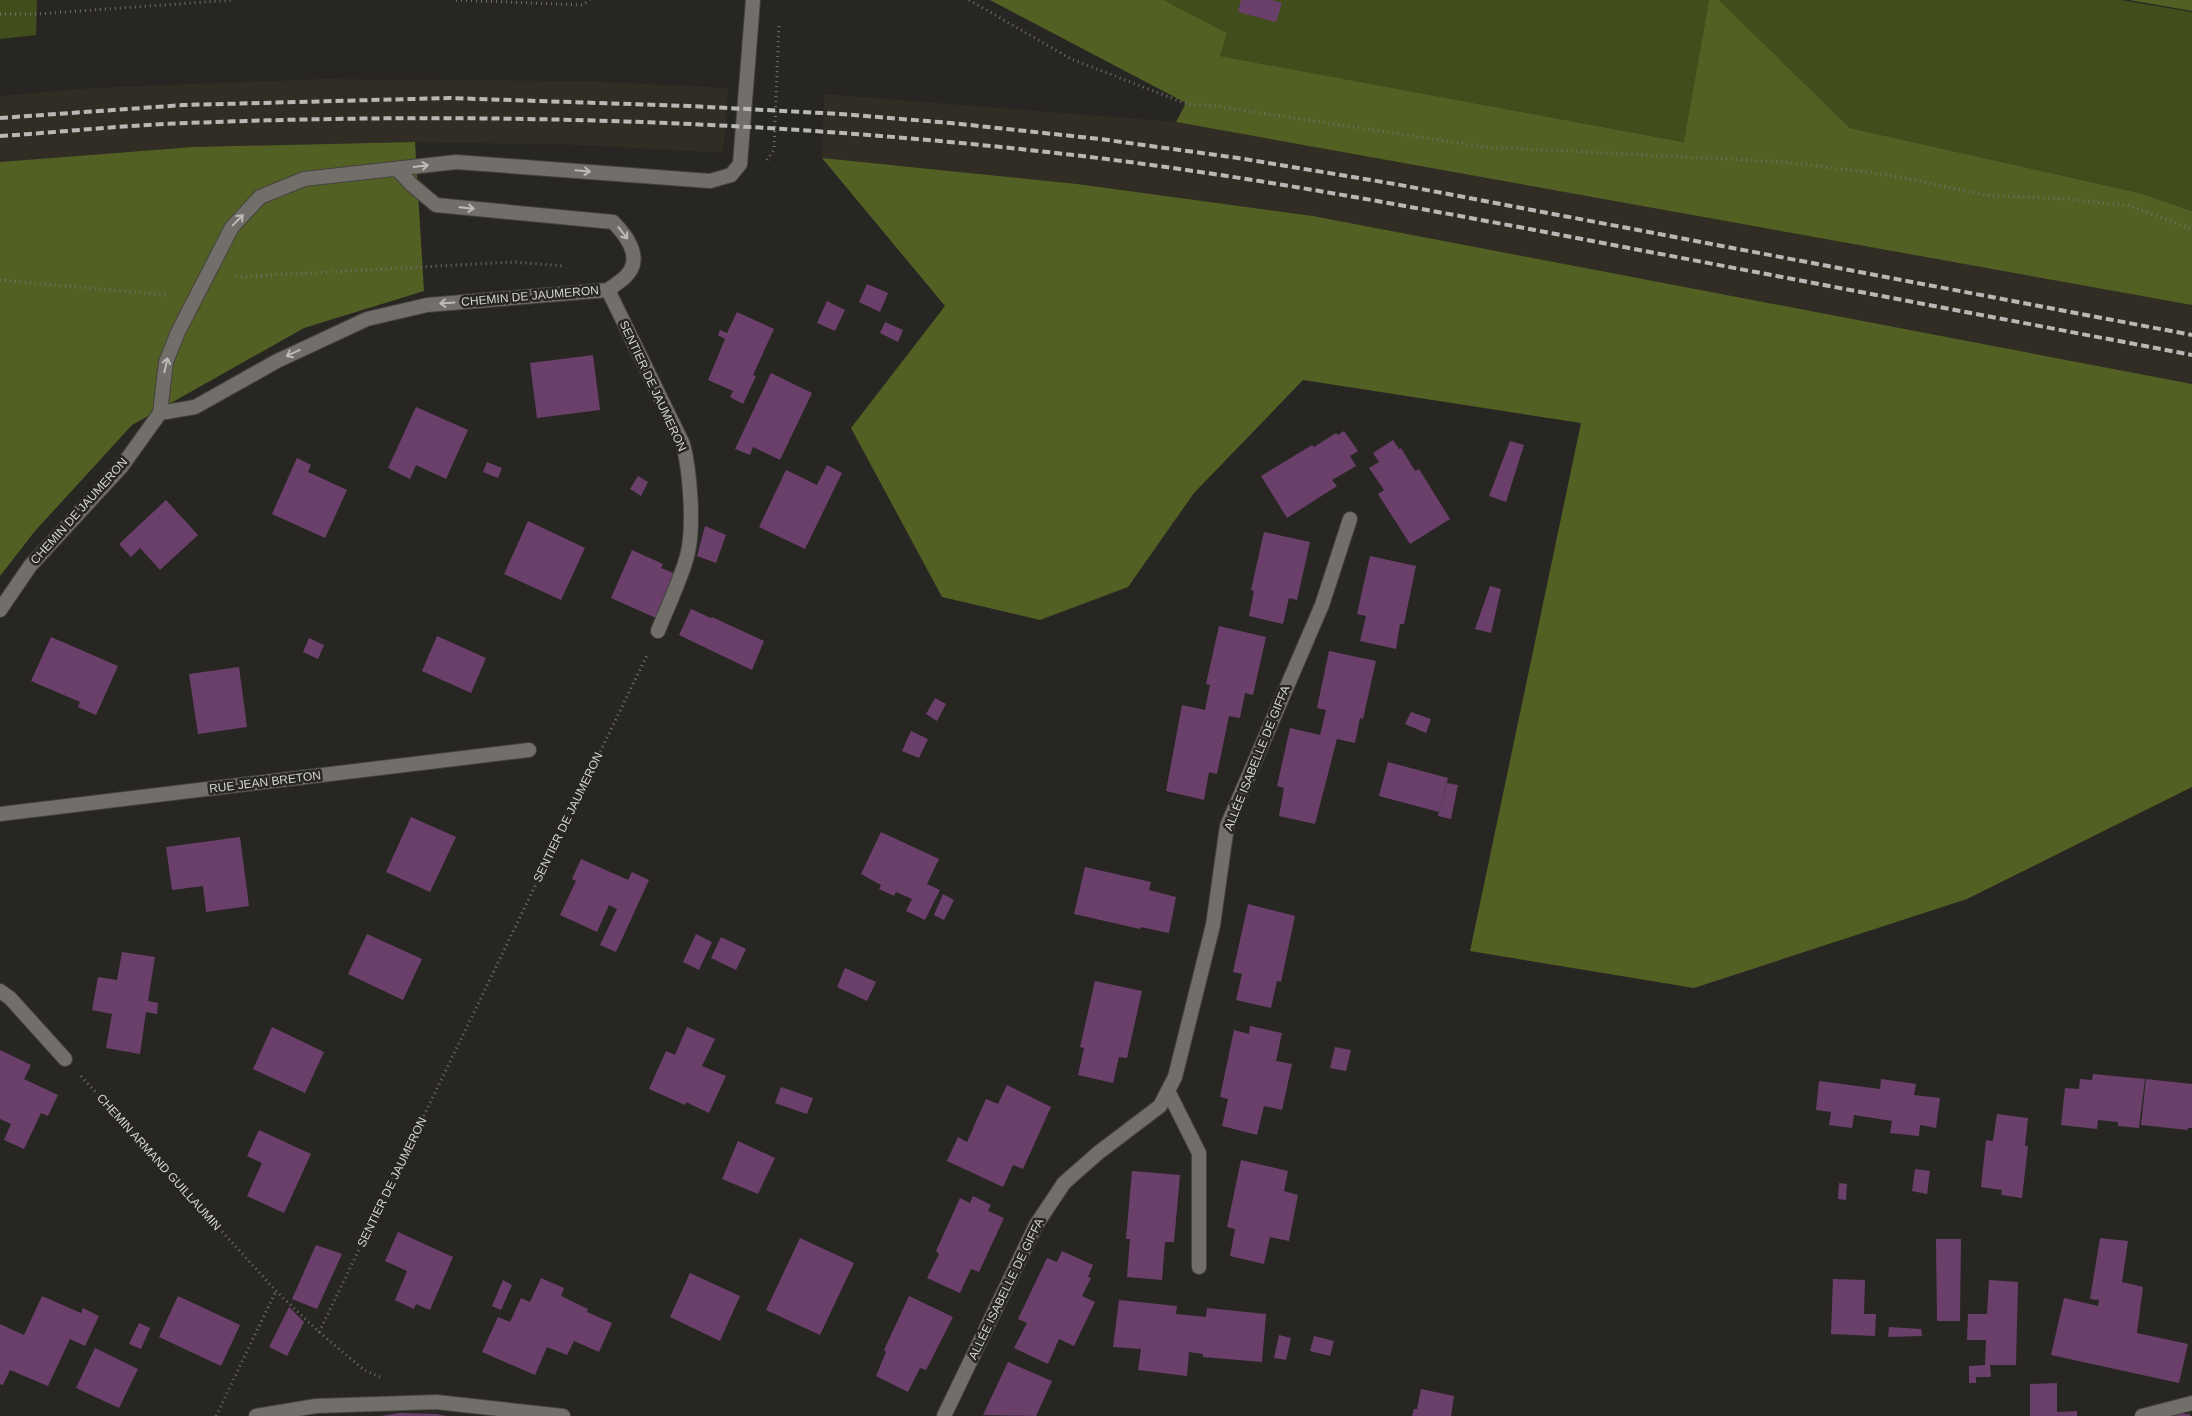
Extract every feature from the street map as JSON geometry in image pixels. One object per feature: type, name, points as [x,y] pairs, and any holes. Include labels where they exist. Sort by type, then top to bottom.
[{"type":"street","name":"CHEMIN DE JAUMERON","points":[[0,610],[30,566],[122,466],[160,413],[166,362],[178,332],[232,227],[260,197],[304,179],[456,162],[710,181],[731,175],[740,164],[753,0]]},
{"type":"street","name":"CHEMIN DE JAUMERON","points":[[160,413],[195,407],[277,361],[367,319],[427,304],[608,290],[628,275],[634,263],[631,244],[614,222],[436,205],[411,184],[397,169]]},
{"type":"street","name":"SENTIER DE JAUMERON","points":[[608,290],[683,444],[688,464],[690,513],[688,551],[658,631]]},
{"type":"street","name":"ALLÉE ISABELLE DE GIFFA","points":[[944,1416],[1036,1225],[1064,1183],[1098,1153],[1160,1106],[1175,1077],[1213,925],[1227,826],[1322,605],[1350,519]]},
{"type":"street","name":"RUE JEAN BRETON","points":[[0,814],[530,750]]},
{"type":"street","points":[[0,991],[10,998],[65,1059]]},
{"type":"street","points":[[1168,1091],[1199,1153],[1199,1267]]},
{"type":"street","points":[[256,1416],[316,1406],[436,1402],[563,1416]]},
{"type":"street","points":[[2142,1416],[2192,1403]]},
{"type":"path","points":[[0,14],[37,14],[233,0]]},
{"type":"path","points":[[456,0],[582,5],[590,0]]},
{"type":"path","points":[[969,0],[1071,59],[1187,104],[1214,106],[1485,147],[1786,162],[1889,176],[1985,195],[2067,199],[2130,206],[2192,229]]},
{"type":"path","points":[[208,274],[228,277],[513,262],[572,266]]},
{"type":"path","points":[[0,280],[166,295],[172,288]]},
{"type":"path","name":"SENTIER DE JAUMERON","points":[[319,1332],[658,631]]},
{"type":"path","name":"CHEMIN ARMAND GUILLAUMIN","points":[[65,1059],[276,1291],[319,1332],[364,1370],[382,1378]]},
{"type":"path","points":[[216,1416],[276,1291]]},
{"type":"shaded area","points":[[323,79],[584,81],[728,88],[723,153],[583,145],[415,142],[193,147],[0,162],[0,96],[92,88]]},
{"type":"shaded area","points":[[824,94],[1176,122],[2192,305],[2192,384],[1313,216],[1077,184],[822,158]]},
{"type":"green space","points":[[0,0],[37,0],[36,35],[0,39]]},
{"type":"green space","points":[[990,0],[1164,0],[1227,33],[1220,56],[1684,142],[1709,0],[1719,0],[1850,128],[2140,193],[2192,211],[2192,305],[1176,122],[1186,103]]},
{"type":"green space","points":[[1164,0],[1709,0],[1685,142],[1219,56],[1227,33]]},
{"type":"green space","points":[[1719,0],[2121,0],[2192,12],[2192,211],[2140,193],[1850,128]]},
{"type":"green space","points":[[2129,0],[2192,0],[2192,11]]},
{"type":"green space","points":[[415,142],[424,291],[304,328],[132,425],[35,531],[0,576],[0,162],[193,147]]},
{"type":"green space","points":[[822,158],[1077,184],[1313,216],[2192,384],[2192,787],[1967,899],[1694,988],[1470,951],[1581,423],[1303,380],[1194,493],[1128,587],[1040,620],[942,597],[851,428],[945,306]]},
{"type":"building","points":[[1241,0],[1272,0],[1282,3],[1276,22],[1238,12]]},
{"type":"building","points":[[867,284],[888,293],[880,312],[859,302]]},
{"type":"building","points":[[827,301],[845,310],[835,331],[817,323]]},
{"type":"building","points":[[737,312],[774,329],[753,375],[756,376],[743,404],[730,397],[733,391],[708,380],[725,339],[718,335],[720,330],[727,333]]},
{"type":"building","points":[[885,322],[903,330],[898,342],[880,333]]},
{"type":"building","points":[[593,355],[600,410],[537,418],[530,363]]},
{"type":"building","points":[[771,373],[812,393],[780,460],[753,447],[750,455],[735,449]]},
{"type":"building","points":[[416,407],[468,430],[446,479],[416,465],[410,479],[388,468]]},
{"type":"building","points":[[1344,431],[1358,451],[1350,456],[1356,466],[1332,480],[1337,486],[1287,518],[1261,476],[1312,445],[1314,447],[1336,433],[1338,435]]},
{"type":"building","points":[[1393,440],[1399,449],[1401,448],[1415,471],[1419,469],[1450,519],[1410,544],[1378,494],[1384,490],[1369,468],[1379,462],[1373,453]]},
{"type":"building","points":[[1510,441],[1524,445],[1506,502],[1489,496]]},
{"type":"building","points":[[297,458],[311,465],[308,472],[347,490],[325,538],[272,514]]},
{"type":"building","points":[[487,462],[502,468],[498,478],[483,472]]},
{"type":"building","points":[[827,465],[842,473],[805,549],[759,527],[786,470],[817,485]]},
{"type":"building","points":[[638,476],[648,482],[641,496],[630,489]]},
{"type":"building","points":[[166,500],[198,535],[160,570],[140,548],[131,557],[119,544]]},
{"type":"building","points":[[528,521],[585,548],[561,600],[504,574]]},
{"type":"building","points":[[705,526],[726,535],[716,563],[697,556]]},
{"type":"building","points":[[1264,532],[1310,542],[1297,600],[1289,598],[1283,624],[1249,616],[1254,591],[1251,590]]},
{"type":"building","points":[[632,550],[663,564],[661,568],[676,574],[656,618],[611,598]]},
{"type":"building","points":[[1370,556],[1416,566],[1404,624],[1400,624],[1396,649],[1360,641],[1366,616],[1357,614]]},
{"type":"building","points":[[1490,586],[1501,589],[1491,633],[1475,629]]},
{"type":"building","points":[[691,609],[764,641],[752,670],[679,635]]},
{"type":"building","points":[[1219,626],[1266,637],[1253,695],[1245,693],[1240,718],[1229,716],[1217,774],[1209,772],[1204,800],[1166,791],[1182,705],[1205,710],[1210,685],[1206,684]]},
{"type":"building","points":[[437,636],[486,658],[471,693],[422,671]]},
{"type":"building","points":[[51,637],[118,666],[96,715],[78,707],[80,702],[31,681]]},
{"type":"building","points":[[309,638],[324,645],[318,659],[303,652]]},
{"type":"building","points":[[1329,651],[1376,661],[1363,719],[1360,718],[1355,743],[1337,739],[1315,824],[1279,816],[1284,788],[1277,786],[1290,728],[1320,735],[1326,710],[1317,708]]},
{"type":"building","points":[[239,667],[247,727],[198,734],[189,674]]},
{"type":"building","points":[[935,698],[946,704],[937,721],[926,714]]},
{"type":"building","points":[[1411,712],[1431,719],[1426,733],[1405,724]]},
{"type":"building","points":[[911,731],[928,739],[919,758],[902,751]]},
{"type":"building","points":[[1388,762],[1448,778],[1439,812],[1379,796]]},
{"type":"building","points":[[1447,783],[1458,785],[1451,819],[1438,816]]},
{"type":"building","points":[[411,817],[456,837],[430,892],[386,872]]},
{"type":"building","points":[[881,832],[939,859],[927,884],[940,890],[925,920],[906,911],[912,899],[896,892],[894,896],[879,889],[881,885],[861,874]]},
{"type":"building","points":[[240,837],[249,906],[206,912],[203,886],[172,890],[166,847]]},
{"type":"building","points":[[581,859],[628,880],[632,872],[649,880],[616,952],[600,945],[617,909],[609,905],[597,932],[560,915],[576,881],[572,879]]},
{"type":"building","points":[[1085,867],[1151,882],[1149,890],[1176,897],[1169,933],[1141,927],[1140,929],[1074,914]]},
{"type":"building","points":[[943,894],[954,900],[944,920],[934,915]]},
{"type":"building","points":[[1248,904],[1295,916],[1281,982],[1277,981],[1271,1008],[1236,1000],[1242,974],[1233,972]]},
{"type":"building","points":[[367,934],[422,959],[403,1000],[348,974]]},
{"type":"building","points":[[696,934],[712,942],[699,970],[683,962]]},
{"type":"building","points":[[721,937],[746,949],[736,970],[711,958]]},
{"type":"building","points":[[122,952],[155,957],[148,1001],[158,1003],[157,1014],[146,1012],[140,1054],[106,1048],[112,1014],[92,1010],[98,977],[117,980]]},
{"type":"building","points":[[845,968],[876,982],[867,1001],[837,987]]},
{"type":"building","points":[[1095,981],[1142,991],[1127,1058],[1119,1057],[1113,1083],[1078,1075],[1084,1048],[1080,1047]]},
{"type":"building","points":[[1250,1026],[1282,1033],[1276,1061],[1292,1064],[1282,1110],[1264,1106],[1257,1135],[1222,1126],[1228,1099],[1220,1097],[1234,1030],[1249,1034]]},
{"type":"building","points":[[272,1027],[324,1052],[305,1093],[253,1069]]},
{"type":"building","points":[[687,1027],[715,1039],[702,1066],[726,1076],[709,1113],[686,1102],[685,1105],[649,1089],[666,1051],[675,1055]]},
{"type":"building","points":[[1335,1047],[1351,1050],[1346,1071],[1330,1068]]},
{"type":"building","points":[[0,1050],[31,1065],[24,1079],[58,1095],[48,1116],[41,1113],[24,1149],[4,1140],[11,1124],[0,1119]]},
{"type":"building","points":[[2093,1074],[2145,1079],[2139,1128],[2118,1126],[2118,1122],[2098,1120],[2097,1129],[2061,1125],[2065,1088],[2079,1089],[2080,1079],[2092,1080]]},
{"type":"building","points":[[1881,1079],[1916,1084],[1914,1095],[1940,1098],[1936,1128],[1920,1125],[1919,1136],[1890,1133],[1892,1121],[1854,1115],[1852,1128],[1829,1125],[1831,1112],[1816,1110],[1819,1081],[1880,1089]]},
{"type":"building","points":[[2146,1079],[2192,1084],[2192,1128],[2187,1130],[2141,1125]]},
{"type":"building","points":[[1007,1085],[1051,1107],[1023,1169],[1013,1165],[1003,1187],[947,1161],[958,1137],[967,1142],[986,1099],[998,1104]]},
{"type":"building","points":[[781,1087],[813,1098],[807,1114],[775,1103]]},
{"type":"building","points":[[1997,1114],[2028,1118],[2025,1146],[2028,1146],[2022,1198],[2001,1195],[2002,1190],[1981,1187],[1986,1140],[1993,1141]]},
{"type":"building","points":[[259,1130],[311,1154],[284,1213],[247,1196],[262,1163],[247,1156]]},
{"type":"building","points":[[738,1141],[775,1158],[758,1194],[722,1179]]},
{"type":"building","points":[[1241,1160],[1288,1171],[1284,1191],[1298,1195],[1289,1241],[1270,1237],[1264,1264],[1230,1256],[1235,1229],[1227,1227]]},
{"type":"building","points":[[1915,1169],[1930,1171],[1927,1194],[1912,1191]]},
{"type":"building","points":[[1132,1171],[1180,1175],[1174,1242],[1165,1242],[1162,1280],[1127,1277],[1130,1239],[1126,1239]]},
{"type":"building","points":[[1839,1183],[1847,1184],[1846,1200],[1838,1199]]},
{"type":"building","points":[[973,1196],[991,1205],[988,1211],[1004,1218],[979,1272],[971,1269],[960,1293],[927,1278],[939,1254],[936,1251],[960,1198],[970,1203]]},
{"type":"building","points":[[398,1232],[453,1257],[430,1310],[416,1304],[414,1309],[395,1300],[407,1271],[385,1261]]},
{"type":"building","points":[[800,1238],[854,1263],[820,1335],[766,1310]]},
{"type":"building","points":[[2100,1238],[2128,1241],[2122,1282],[2143,1287],[2137,1333],[2188,1344],[2179,1383],[2051,1355],[2064,1298],[2098,1306],[2099,1300],[2090,1299]]},
{"type":"building","points":[[1936,1239],[1961,1239],[1960,1321],[1937,1321]]},
{"type":"building","points":[[316,1245],[342,1254],[317,1309],[292,1299]]},
{"type":"building","points":[[1062,1251],[1093,1265],[1088,1277],[1091,1278],[1082,1296],[1095,1302],[1074,1346],[1059,1339],[1048,1364],[1014,1348],[1027,1323],[1018,1319],[1047,1258],[1057,1262]]},
{"type":"building","points":[[690,1273],[740,1296],[720,1341],[670,1317]]},
{"type":"building","points":[[541,1278],[564,1288],[561,1296],[588,1309],[587,1312],[612,1323],[599,1352],[574,1341],[567,1355],[547,1347],[535,1375],[482,1352],[498,1317],[510,1322],[521,1298],[530,1302]]},
{"type":"building","points":[[1833,1279],[1865,1280],[1864,1314],[1876,1314],[1875,1336],[1831,1334]]},
{"type":"building","points":[[503,1280],[512,1285],[501,1310],[492,1306]]},
{"type":"building","points":[[1989,1280],[2018,1282],[2016,1365],[1990,1365],[1991,1377],[1976,1377],[1976,1383],[1969,1383],[1969,1366],[1985,1365],[1986,1340],[1967,1340],[1968,1314],[1987,1314]]},
{"type":"building","points":[[42,1296],[81,1313],[83,1308],[99,1316],[85,1346],[70,1339],[48,1386],[10,1370],[3,1385],[0,1384],[0,1324],[24,1335]]},
{"type":"building","points":[[178,1296],[240,1325],[221,1366],[159,1337]]},
{"type":"building","points":[[909,1296],[953,1317],[926,1370],[920,1368],[908,1392],[876,1376],[886,1352],[884,1350]]},
{"type":"building","points":[[1119,1300],[1177,1306],[1176,1314],[1206,1317],[1207,1308],[1266,1314],[1262,1362],[1203,1357],[1203,1354],[1189,1352],[1187,1376],[1138,1370],[1141,1349],[1113,1347]]},
{"type":"building","points":[[289,1307],[304,1322],[287,1356],[269,1347]]},
{"type":"building","points":[[139,1323],[150,1328],[141,1349],[129,1344]]},
{"type":"building","points":[[1889,1327],[1921,1329],[1922,1336],[1888,1337]]},
{"type":"building","points":[[1279,1335],[1291,1338],[1286,1360],[1274,1358]]},
{"type":"building","points":[[1314,1336],[1334,1341],[1330,1356],[1310,1351]]},
{"type":"building","points":[[95,1348],[138,1369],[119,1408],[76,1388]]},
{"type":"building","points":[[1008,1362],[1052,1381],[1036,1416],[983,1415]]},
{"type":"building","points":[[2057,1383],[2057,1412],[2077,1411],[2077,1416],[2030,1416],[2030,1384]]},
{"type":"building","points":[[1421,1389],[1454,1396],[1451,1416],[1412,1416],[1414,1409],[1417,1409]]},
{"type":"building","points":[[2185,1411],[2184,1414],[2190,1414],[2190,1416],[2159,1416]]},
{"type":"building","points":[[400,1413],[436,1414],[447,1416],[380,1416]]},
{"type":"railway","points":[[0,118],[184,105],[449,98],[689,106],[841,114],[951,123],[1100,139],[1238,158],[1395,184],[2192,335]]},
{"type":"railway","points":[[0,136],[188,123],[416,118],[530,119],[758,128],[872,135],[985,145],[1164,167],[1362,198],[2192,355]]}]
